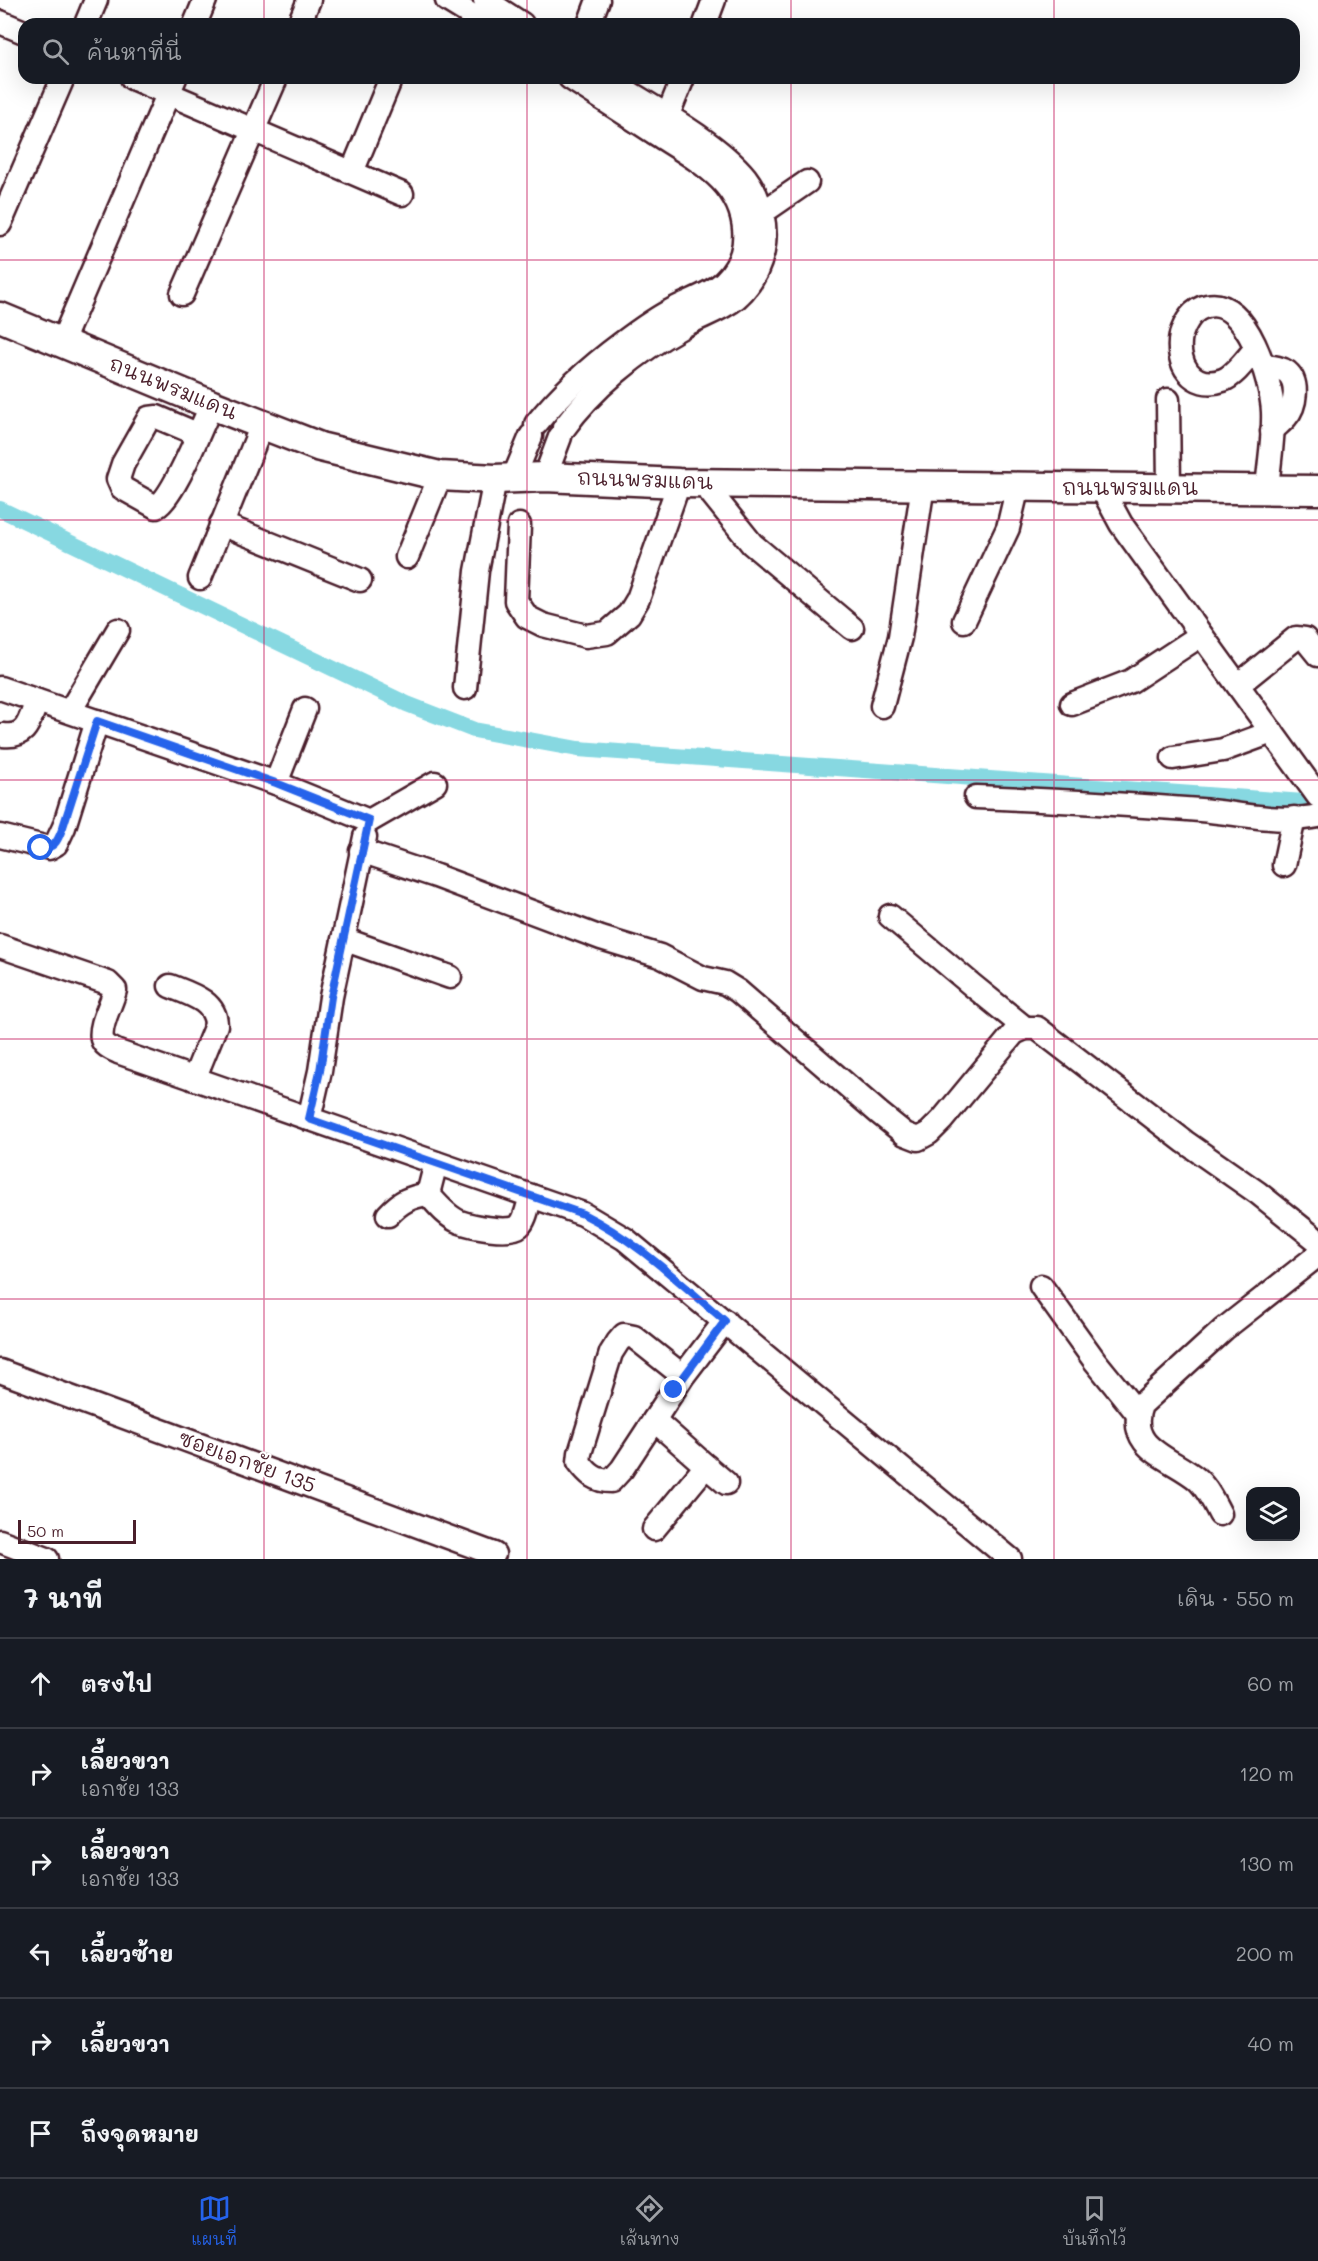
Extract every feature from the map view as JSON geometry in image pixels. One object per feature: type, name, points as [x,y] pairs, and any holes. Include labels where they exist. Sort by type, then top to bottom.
[{"type":"main road","name":"ถนนพรมแดน","points":[[0,317],[320,447],[440,476],[545,477],[691,483],[1318,490]]},
{"type":"street","points":[[88,18],[96,0]]},
{"type":"street","points":[[198,18],[205,0]]},
{"type":"street","points":[[302,18],[309,0]]},
{"type":"street","points":[[447,0],[504,18]]},
{"type":"street","points":[[591,18],[598,0]]},
{"type":"street","points":[[707,18],[714,0]]},
{"type":"street","points":[[0,22],[18,30]]},
{"type":"street","points":[[0,224],[60,84]]},
{"type":"street","points":[[182,294],[273,84]]},
{"type":"street","points":[[352,172],[389,84]]},
{"type":"street","points":[[465,688],[477,571],[504,478],[537,426],[561,395],[620,344],[736,298],[750,282],[760,263],[765,241],[762,213],[747,180],[733,164],[701,139],[663,127],[581,84]]},
{"type":"street","points":[[545,477],[564,429],[573,415],[668,324],[723,283],[734,271],[745,239],[744,222],[731,191],[613,84]]},
{"type":"street","points":[[663,127],[681,84]]},
{"type":"street","points":[[62,342],[172,86],[253,130],[402,194]]},
{"type":"street","points":[[762,213],[807,182]]},
{"type":"street","points":[[1259,357],[1287,372],[1294,382],[1293,406],[1287,416],[1272,431],[1267,489]]},
{"type":"street","points":[[1168,400],[1169,488]]},
{"type":"street","points":[[197,434],[212,405]]},
{"type":"street","points":[[200,578],[262,424]]},
{"type":"street","points":[[537,426],[564,429]]},
{"type":"street","points":[[407,557],[440,476]]},
{"type":"street","points":[[519,525],[516,601],[527,617],[543,625],[586,636],[607,633],[629,614],[638,599],[691,483],[752,544],[852,628]]},
{"type":"street","points":[[882,706],[900,637],[923,485]]},
{"type":"street","points":[[963,621],[1008,528],[1018,486]]},
{"type":"street","points":[[1101,487],[1121,524],[1314,790]]},
{"type":"street","points":[[221,524],[360,580]]},
{"type":"street","points":[[70,711],[118,630]]},
{"type":"street","points":[[1072,704],[1131,681],[1201,635]]},
{"type":"street","points":[[1238,686],[1296,638],[1305,639],[1318,655]]},
{"type":"street","points":[[0,688],[276,783],[369,820]]},
{"type":"street","points":[[3,735],[14,736],[24,731],[37,701]]},
{"type":"street","points":[[276,783],[305,709]]},
{"type":"street","points":[[0,836],[41,848],[49,848],[56,844],[97,721]]},
{"type":"street","points":[[1173,758],[1223,750],[1272,732]]},
{"type":"street","points":[[309,1119],[320,1071],[331,997],[369,820],[435,783]]},
{"type":"street","points":[[976,797],[1091,802],[1269,817],[1318,816]]},
{"type":"street","points":[[1284,865],[1294,818]]},
{"type":"street","points":[[361,852],[436,876],[601,938],[660,956],[703,978],[725,982],[879,1113],[905,1134],[918,1139],[929,1133],[942,1120],[1014,1033],[1025,1028],[1038,1028],[1185,1142],[1258,1193],[1318,1241]]},
{"type":"street","points":[[890,916],[1025,1028]]},
{"type":"street","points":[[343,939],[450,977]]},
{"type":"street","points":[[0,946],[108,983],[115,990],[103,1028],[102,1039],[106,1046],[118,1052],[583,1214],[603,1224],[625,1239],[725,1321],[1010,1559]]},
{"type":"street","points":[[171,986],[201,1000],[211,1007],[216,1016],[216,1025],[194,1079]]},
{"type":"street","points":[[428,1194],[436,1163]]},
{"type":"street","points":[[428,1194],[447,1214],[459,1222],[508,1231],[519,1226],[523,1220],[531,1196]]},
{"type":"street","points":[[388,1215],[400,1202],[410,1197],[428,1194]]},
{"type":"street","points":[[1220,1514],[1198,1480],[1146,1444],[1138,1430],[1136,1419],[1141,1405],[1160,1385],[1224,1329],[1318,1255]]},
{"type":"street","points":[[1041,1286],[1095,1361],[1138,1414]]},
{"type":"street","points":[[684,1376],[634,1336],[624,1335],[611,1353],[579,1462],[587,1473],[600,1481],[611,1481],[622,1469],[684,1376],[725,1321]]},
{"type":"street","name":"ซอยเอกชัย 135","points":[[0,1371],[494,1554]]},
{"type":"street","points":[[654,1420],[726,1483]]},
{"type":"street","points":[[654,1529],[706,1466]]},
{"type":"street","points":[[0,1541],[46,1559]]},
{"type":"waterway","points":[[0,509],[407,704],[474,730],[578,749],[1318,803]]},
{"type":"route","points":[[41,848],[49,848],[56,844],[97,721],[276,783],[369,820],[331,997],[320,1071],[309,1119],[583,1214],[625,1239],[725,1321],[674,1390]]}]
